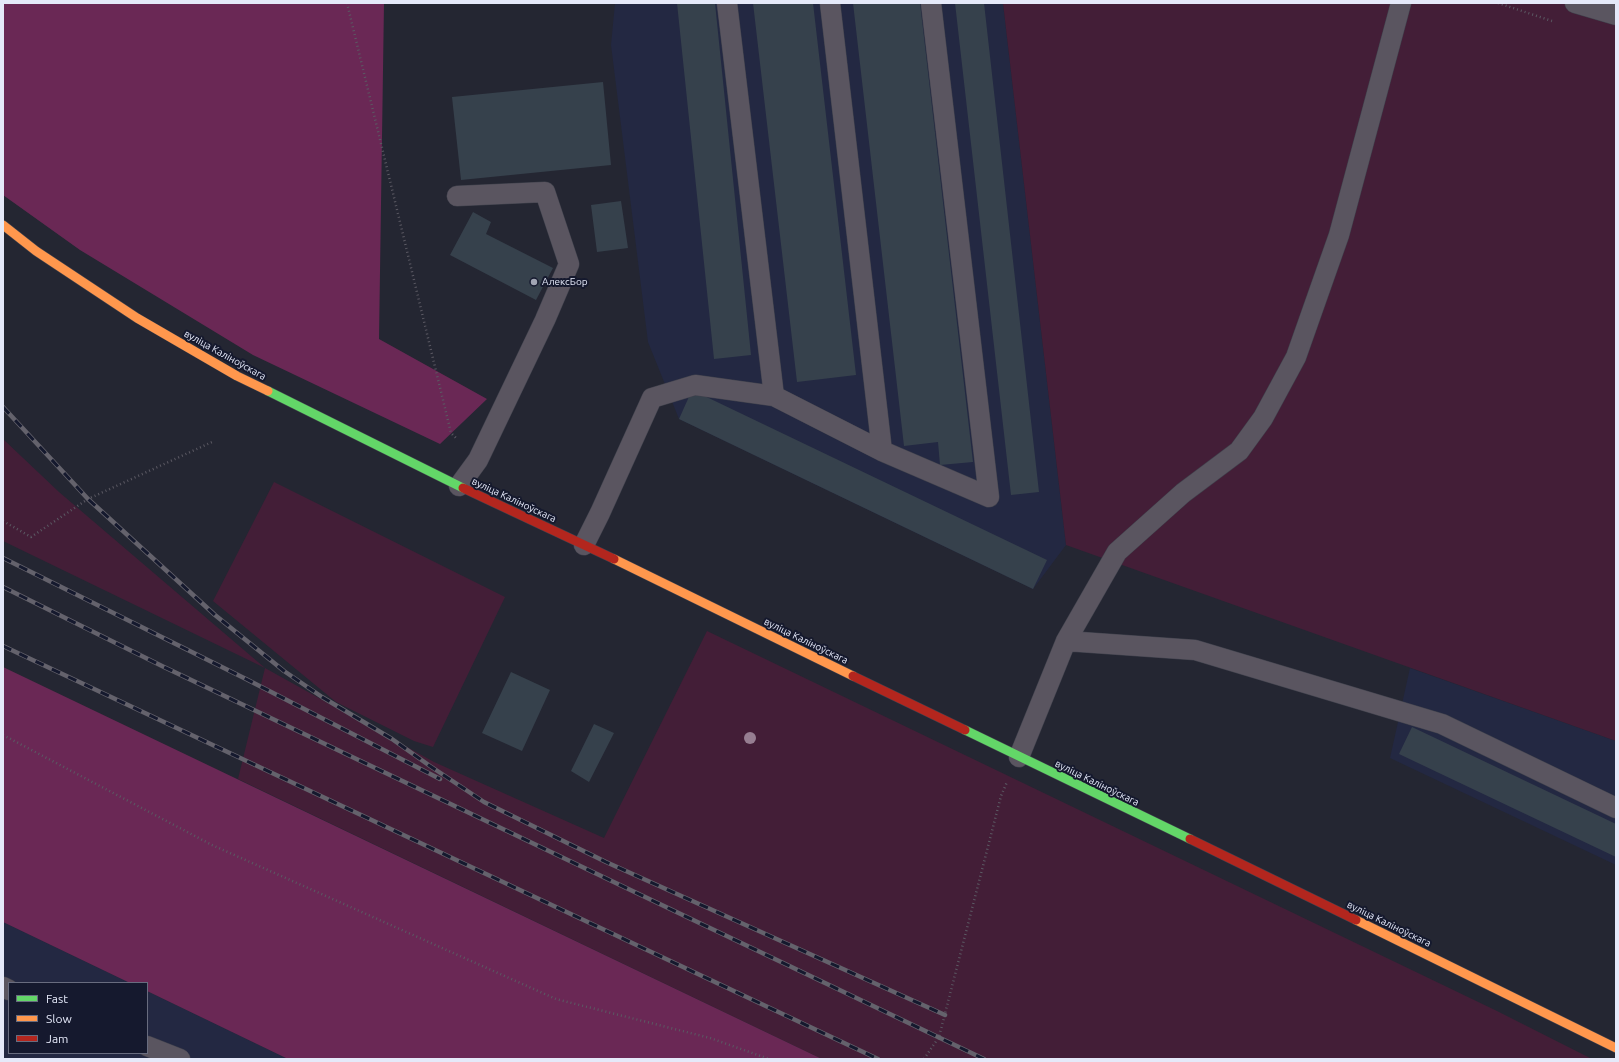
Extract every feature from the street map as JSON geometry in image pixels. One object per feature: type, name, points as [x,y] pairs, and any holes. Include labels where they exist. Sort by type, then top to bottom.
[{"type":"street","name":"вуліца Каліноўскага","points":[[3,225],[36,252],[137,318],[224,368],[458,486],[584,545],[1488,984],[1616,1048]]},
{"type":"lane","points":[[727,3],[774,396]]},
{"type":"lane","points":[[830,3],[882,451]]},
{"type":"lane","points":[[584,545],[652,398],[695,384],[774,396],[882,451],[989,497],[931,3]]},
{"type":"lane","points":[[1019,757],[1066,641],[1117,552],[1183,493],[1239,451],[1263,418],[1296,356],[1339,235],[1401,3]]},
{"type":"lane","points":[[1575,3],[1616,15]]},
{"type":"lane","points":[[457,196],[545,192],[569,264],[545,320],[478,460],[458,486]]},
{"type":"lane","points":[[1066,641],[1195,650],[1442,724],[1616,808]]},
{"type":"lane","points":[[152,1051],[180,1059]]},
{"type":"path","points":[[347,3],[451,433],[478,460]]},
{"type":"path","points":[[3,521],[31,537],[88,499],[212,442]]},
{"type":"path","points":[[3,736],[212,845],[556,999],[710,1038],[769,1059]]},
{"type":"path","points":[[924,1059],[939,1037],[1000,796],[1019,757]]},
{"type":"shaded area","points":[[3,3],[384,3],[379,339],[487,399],[440,444],[253,355],[80,250],[3,195]]},
{"type":"shaded area","points":[[615,3],[1003,3],[1066,545],[1033,589],[679,419],[648,342],[611,45]]},
{"type":"shaded area","points":[[1003,3],[1616,3],[1616,741],[1066,545]]},
{"type":"shaded area","points":[[3,439],[59,492],[265,668],[3,541]]},
{"type":"shaded area","points":[[274,482],[505,597],[433,747],[414,741],[336,702],[213,601]]},
{"type":"shaded area","points":[[707,631],[1497,1011],[1592,1059],[822,1059],[238,779],[265,668],[434,762],[604,838]]},
{"type":"shaded area","points":[[3,667],[822,1059],[288,1059],[148,991],[148,982],[128,982],[3,922]]},
{"type":"shaded area","points":[[1410,668],[1616,741],[1616,865],[1390,758]]},
{"type":"shaded area","points":[[3,922],[128,982],[8,982],[8,1054],[148,1054],[148,991],[288,1059],[3,1059]]},
{"type":"building","points":[[677,3],[715,3],[751,355],[714,359]]},
{"type":"building","points":[[753,3],[813,3],[856,375],[797,382]]},
{"type":"building","points":[[853,3],[920,3],[973,462],[940,465],[938,442],[904,446]]},
{"type":"building","points":[[955,3],[984,3],[1039,492],[1011,495]]},
{"type":"building","points":[[603,82],[611,165],[461,180],[452,97]]},
{"type":"building","points":[[621,201],[628,248],[597,252],[591,205]]},
{"type":"building","points":[[473,212],[491,222],[486,234],[553,268],[536,300],[450,255]]},
{"type":"building","points":[[692,390],[1047,560],[1033,589],[679,419]]},
{"type":"building","points":[[511,672],[550,690],[522,751],[482,733]]},
{"type":"building","points":[[594,724],[614,733],[589,782],[571,771]]},
{"type":"building","points":[[1412,727],[1616,824],[1616,857],[1399,754]]},
{"type":"railway","points":[[3,407],[88,499],[215,615],[284,671],[322,697],[392,739],[484,802],[606,862],[945,1015]]},
{"type":"railway","points":[[3,558],[246,679],[440,779]]},
{"type":"railway","points":[[3,587],[164,667],[984,1059]]},
{"type":"railway","points":[[3,646],[878,1059]]},
{"type":"traffic: fast","points":[[268,391],[463,488]]},
{"type":"traffic: fast","points":[[965,730],[1190,839]]},
{"type":"traffic: slow","points":[[3,225],[36,251],[137,318],[237,376],[268,391]]},
{"type":"traffic: slow","points":[[614,559],[853,676]]},
{"type":"traffic: slow","points":[[1356,920],[1616,1048]]},
{"type":"traffic: jam","points":[[463,488],[614,559]]},
{"type":"traffic: jam","points":[[853,676],[965,730]]},
{"type":"traffic: jam","points":[[1190,839],[1356,920]]},
{"type":"place","name":"АлексБор","points":[[534,282]]}]
